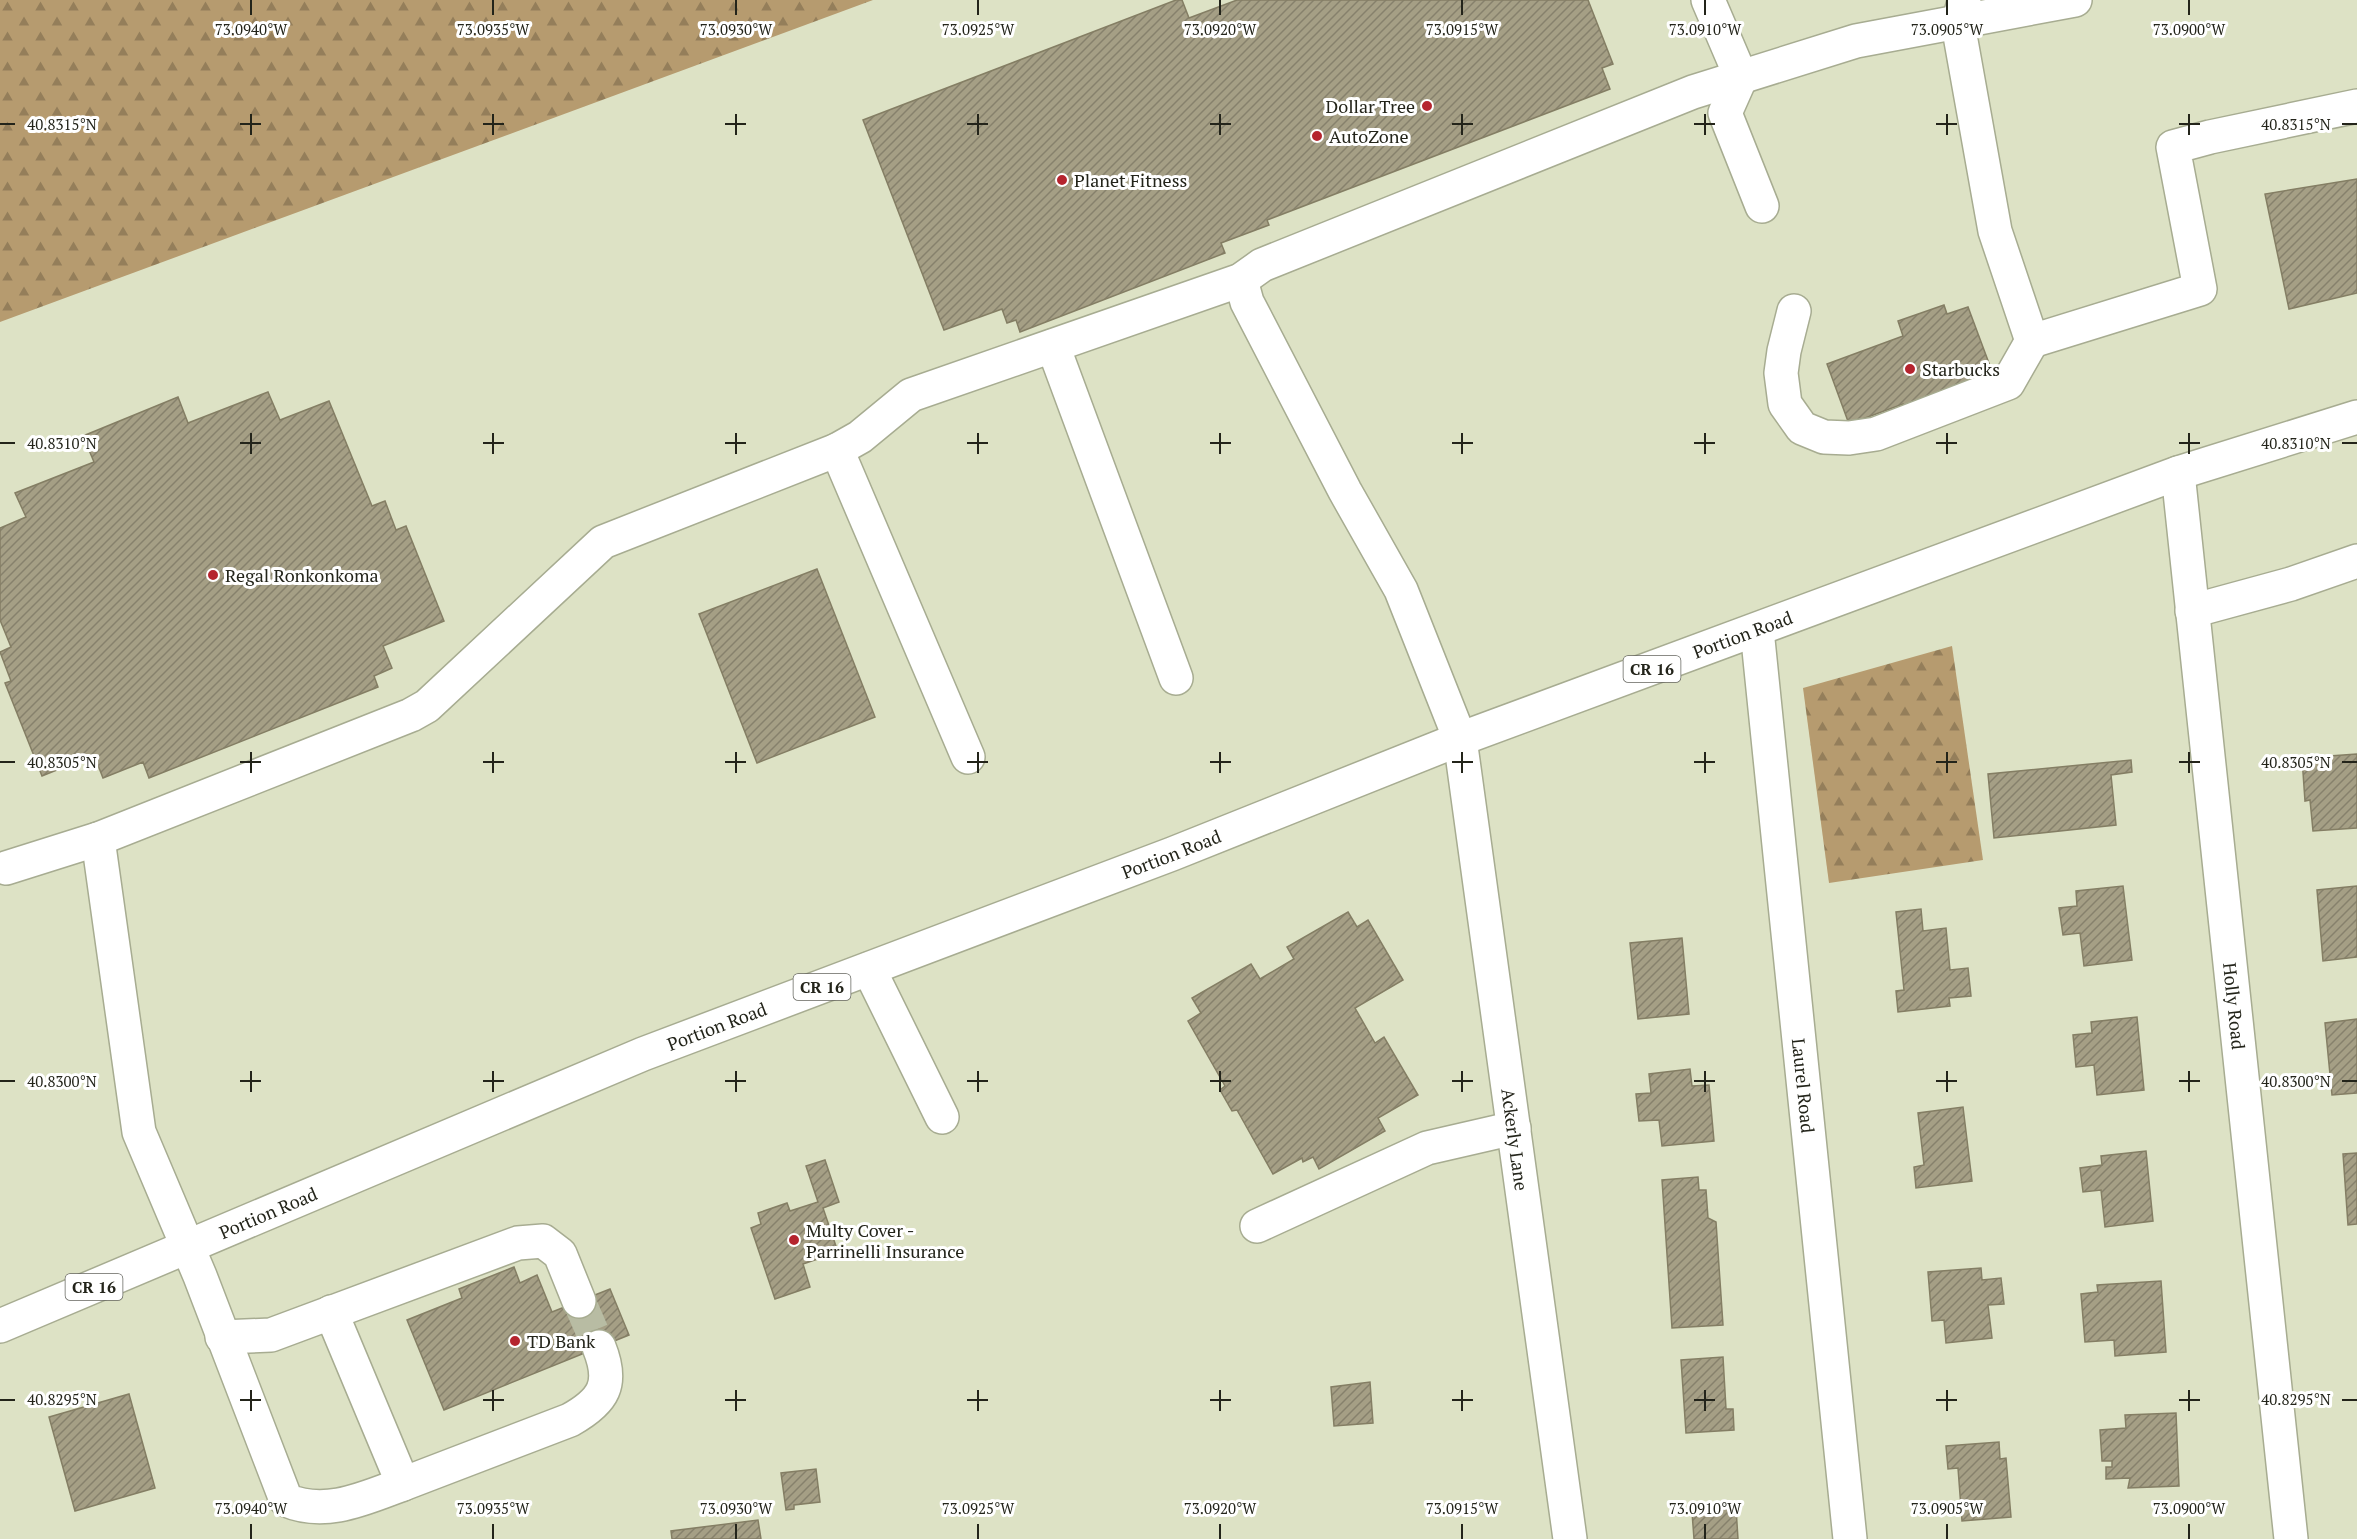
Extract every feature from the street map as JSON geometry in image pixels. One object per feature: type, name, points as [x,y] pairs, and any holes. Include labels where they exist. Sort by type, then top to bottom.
[{"type":"street","points":[[1708,0],[1741,77],[1725,113],[1762,206]]},
{"type":"street","points":[[6,868],[98,839],[411,715],[427,706],[603,542],[837,450],[860,437],[911,395],[1241,280],[1262,265],[1683,96],[1856,41],[1961,12],[2075,0]]},
{"type":"street","points":[[1961,12],[1995,231],[2032,341]]},
{"type":"street","points":[[1794,311],[1781,373],[1785,404],[1802,428],[1824,437],[1849,438],[1876,434],[2008,383],[2032,341],[2200,289],[2173,147],[2357,106]]},
{"type":"street","name":"Ackerly Lane","points":[[1241,280],[1247,302],[1263,334],[1345,491],[1401,590],[1460,739],[1570,1539]]},
{"type":"street","points":[[1053,346],[1176,678]]},
{"type":"street","name":"Portion Road","points":[[0,1326],[644,1054],[1161,858],[1460,739],[2178,473],[2357,417]]},
{"type":"street","points":[[837,450],[968,757]]},
{"type":"street","name":"Holly Road","points":[[2178,473],[2291,1539]]},
{"type":"street","points":[[2192,611],[2291,584],[2357,561]]},
{"type":"street","name":"Laurel Road","points":[[1757,630],[1850,1539]]},
{"type":"street","points":[[98,839],[140,1132],[188,1247],[286,1500],[299,1506],[328,1507],[349,1504],[570,1420],[588,1410],[606,1385],[606,1365],[599,1347]]},
{"type":"street","points":[[869,969],[942,1117]]},
{"type":"street","points":[[1257,1226],[1428,1148],[1514,1128]]},
{"type":"street","points":[[222,1337],[271,1335],[518,1243],[543,1241],[560,1254],[579,1301]]},
{"type":"street","points":[[331,1312],[403,1484]]},
{"type":"green space","points":[[0,0],[873,0],[0,322]]},
{"type":"green space","points":[[1952,646],[1983,860],[1829,883],[1803,688]]},
{"type":"building","points":[[1176,0],[1182,0],[1189,18],[1237,0],[1588,0],[1613,64],[1602,68],[1610,89],[1267,220],[1269,225],[1221,243],[1225,253],[1020,332],[1016,320],[1007,323],[1002,309],[944,330],[863,120]]},
{"type":"building","points":[[2357,179],[2357,293],[2289,309],[2265,194]]},
{"type":"building","name":"Starbucks","points":[[1944,305],[1947,314],[1968,307],[1993,374],[1913,432],[1903,404],[1849,424],[1827,364],[1903,336],[1898,321]]},
{"type":"building","name":"Regal Ronkonkoma","points":[[268,392],[280,420],[329,401],[372,506],[385,501],[396,530],[406,526],[444,621],[383,646],[392,668],[374,676],[378,687],[149,778],[143,762],[103,778],[94,755],[42,776],[5,683],[11,681],[0,652],[11,647],[0,620],[0,528],[26,517],[15,493],[94,462],[83,436],[178,397],[188,423]]},
{"type":"building","points":[[817,569],[875,717],[757,763],[699,614]]},
{"type":"building","points":[[2357,754],[2357,828],[2313,831],[2310,800],[2305,801],[2302,758]]},
{"type":"building","points":[[2131,760],[2132,772],[2111,775],[2116,825],[1994,838],[1988,774]]},
{"type":"building","points":[[2123,886],[2132,960],[2084,966],[2080,933],[2063,935],[2059,908],[2077,906],[2076,891]]},
{"type":"building","points":[[2357,886],[2357,957],[2323,961],[2317,890]]},
{"type":"building","points":[[1921,909],[1923,931],[1946,928],[1950,970],[1968,968],[1971,996],[1949,998],[1950,1006],[1898,1012],[1896,991],[1904,990],[1896,912]]},
{"type":"building","points":[[1348,912],[1357,927],[1368,920],[1403,980],[1355,1008],[1375,1043],[1384,1037],[1418,1095],[1378,1118],[1385,1131],[1319,1169],[1313,1157],[1303,1162],[1302,1158],[1273,1174],[1237,1110],[1232,1111],[1220,1090],[1225,1086],[1188,1021],[1201,1013],[1192,998],[1251,964],[1260,979],[1294,959],[1287,947]]},
{"type":"building","points":[[1682,938],[1689,1014],[1638,1019],[1630,943]]},
{"type":"building","points":[[2137,1017],[2144,1090],[2097,1095],[2094,1065],[2076,1067],[2073,1035],[2092,1033],[2091,1022]]},
{"type":"building","points":[[2357,1019],[2357,1093],[2332,1095],[2325,1023]]},
{"type":"building","points":[[1690,1069],[1692,1086],[1709,1085],[1714,1141],[1662,1146],[1659,1120],[1639,1121],[1636,1094],[1651,1093],[1649,1074]]},
{"type":"building","points":[[1963,1107],[1972,1181],[1916,1188],[1914,1167],[1924,1165],[1918,1113]]},
{"type":"building","points":[[2146,1151],[2153,1221],[2105,1227],[2101,1190],[2083,1192],[2080,1168],[2102,1165],[2101,1156]]},
{"type":"building","points":[[2357,1153],[2357,1224],[2348,1225],[2343,1154]]},
{"type":"building","name":"Multy Cover - Parrinelli Insurance","points":[[825,1160],[839,1202],[823,1208],[838,1252],[803,1264],[810,1287],[775,1299],[751,1228],[761,1224],[758,1213],[787,1203],[790,1211],[818,1202],[806,1166]]},
{"type":"building","points":[[1698,1177],[1699,1190],[1706,1190],[1708,1218],[1716,1222],[1723,1325],[1672,1328],[1662,1180]]},
{"type":"building","name":"TD Bank","points":[[514,1267],[520,1283],[537,1275],[552,1312],[610,1289],[629,1335],[444,1410],[407,1320],[462,1298],[459,1289]]},
{"type":"building","points":[[1981,1268],[1982,1280],[2001,1278],[2004,1304],[1988,1305],[1992,1338],[1946,1343],[1944,1320],[1932,1321],[1928,1272]]},
{"type":"building","points":[[2161,1281],[2166,1352],[2115,1356],[2114,1340],[2085,1342],[2081,1294],[2098,1292],[2097,1285]]},
{"type":"building","points":[[1723,1357],[1726,1409],[1733,1409],[1734,1430],[1686,1433],[1681,1360]]},
{"type":"building","points":[[1370,1382],[1373,1423],[1334,1426],[1331,1387]]},
{"type":"building","points":[[129,1394],[155,1488],[75,1511],[49,1417]]},
{"type":"building","points":[[2176,1413],[2179,1486],[2128,1488],[2130,1478],[2106,1479],[2106,1467],[2112,1467],[2112,1461],[2102,1461],[2100,1430],[2126,1428],[2125,1415]]},
{"type":"building","points":[[1999,1442],[2000,1459],[2006,1458],[2011,1517],[1962,1521],[1958,1468],[1948,1469],[1946,1446]]},
{"type":"building","points":[[816,1469],[820,1502],[794,1505],[794,1509],[786,1510],[781,1473]]},
{"type":"building","points":[[1736,1508],[1738,1539],[1694,1539],[1692,1512]]},
{"type":"building","points":[[758,1520],[761,1539],[672,1539],[671,1531]]},
{"type":"tunnel","points":[[579,1301],[599,1347]]},
{"type":"place","name":"Dollar Tree","points":[[1427,106]]},
{"type":"place","name":"AutoZone","points":[[1317,136]]},
{"type":"place","name":"Planet Fitness","points":[[1062,180]]},
{"type":"place","name":"Starbucks","points":[[1910,369]]},
{"type":"place","name":"Regal Ronkonkoma","points":[[213,575]]},
{"type":"place","name":"Multy Cover - Parrinelli Insurance","points":[[794,1240]]},
{"type":"place","name":"TD Bank","points":[[515,1341]]}]
